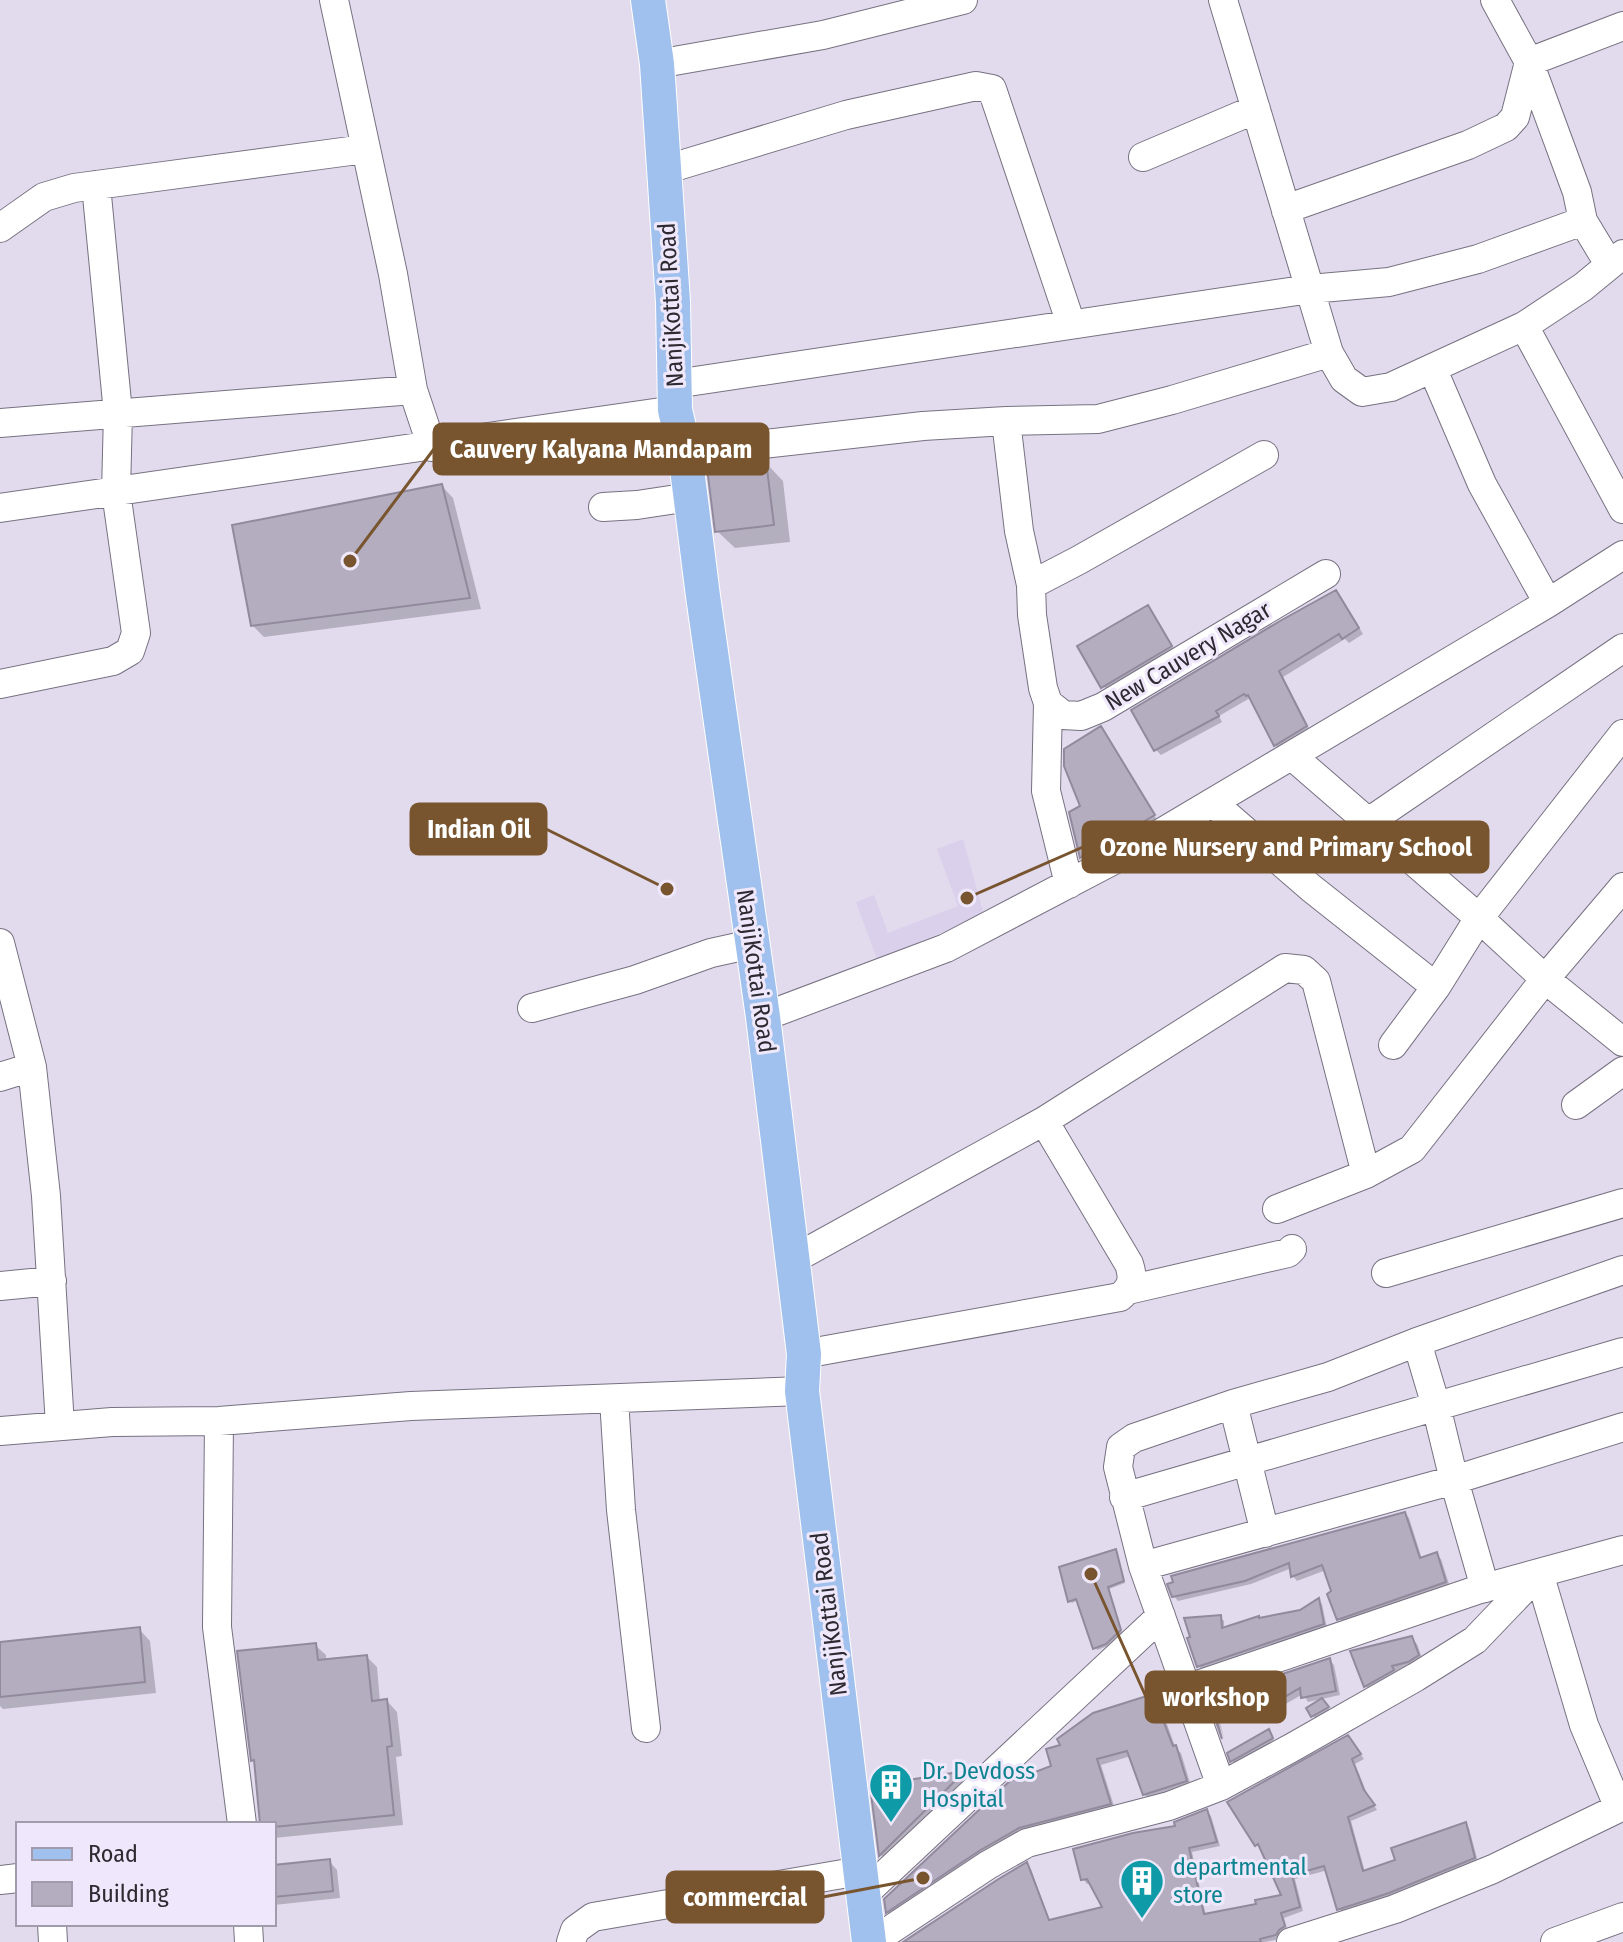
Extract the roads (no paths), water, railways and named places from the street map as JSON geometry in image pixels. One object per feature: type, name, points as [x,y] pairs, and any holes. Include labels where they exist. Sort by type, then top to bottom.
[{"type":"main road","name":"NanjiKottai Road","points":[[648,0],[657,64],[673,302],[675,397],[763,1017],[804,1354],[802,1391],[870,1942]]},
{"type":"street","points":[[334,0],[393,274],[413,390],[432,447]]},
{"type":"street","points":[[657,64],[823,35],[963,0]]},
{"type":"street","points":[[1223,0],[1329,353],[1344,379],[1362,392],[1391,387],[1433,370],[1524,326],[1583,287],[1616,259],[1583,221],[1577,192],[1529,62],[1495,0]]},
{"type":"street","points":[[1529,62],[1623,26]]},
{"type":"street","points":[[1286,210],[1468,145],[1506,127],[1515,117],[1529,62]]},
{"type":"street","points":[[664,170],[846,115],[976,86],[992,89],[1071,324]]},
{"type":"street","points":[[1143,157],[1256,109]]},
{"type":"street","points":[[0,228],[44,197],[74,188],[365,149]]},
{"type":"street","points":[[0,684],[113,661],[130,651],[136,633],[116,492],[118,413],[96,185]]},
{"type":"street","points":[[0,508],[432,447],[675,397],[1071,324],[1310,289],[1389,282],[1478,259],[1583,221]]},
{"type":"street","points":[[1524,326],[1623,509]]},
{"type":"street","points":[[685,453],[923,426],[1098,419],[1329,353]]},
{"type":"street","points":[[1433,370],[1482,484],[1548,603]]},
{"type":"street","points":[[0,423],[413,390]]},
{"type":"street","points":[[1006,421],[1019,531],[1031,585],[1032,615],[1048,703],[1046,791],[1069,884]]},
{"type":"street","points":[[1031,585],[1264,455]]},
{"type":"street","points":[[603,507],[690,497]]},
{"type":"street","points":[[763,1017],[946,948],[1129,852],[1548,603],[1623,555]]},
{"type":"street","name":"New Cauvery Nagar","points":[[1048,703],[1063,715],[1081,716],[1103,707],[1326,574]]},
{"type":"street","points":[[1367,823],[1623,648]]},
{"type":"street","points":[[1393,1045],[1436,987],[1479,918],[1623,734]]},
{"type":"street","points":[[1292,756],[1545,979],[1623,1042]]},
{"type":"street","points":[[1213,803],[1311,888],[1436,987]]},
{"type":"street","points":[[1277,1209],[1366,1174],[1412,1149],[1545,979],[1623,887]]},
{"type":"street","points":[[0,943],[32,1067],[46,1196],[60,1426]]},
{"type":"street","points":[[532,1008],[635,980],[711,953],[752,944]]},
{"type":"street","points":[[792,1260],[1044,1121],[1285,968],[1304,970],[1316,981],[1366,1174]]},
{"type":"street","points":[[0,1077],[32,1067]]},
{"type":"street","points":[[1576,1105],[1623,1071]]},
{"type":"street","points":[[1044,1121],[1129,1264],[1133,1276],[1128,1290]]},
{"type":"street","points":[[1386,1273],[1623,1203]]},
{"type":"street","points":[[804,1354],[1120,1297],[1128,1290],[1288,1253],[1292,1249]]},
{"type":"street","points":[[1221,1786],[1143,1566],[1118,1467],[1121,1447],[1134,1438],[1233,1404],[1328,1377],[1417,1342],[1623,1270]]},
{"type":"street","points":[[0,1286],[52,1281]]},
{"type":"street","points":[[1417,1342],[1485,1588]]},
{"type":"street","points":[[1124,1497],[1623,1352]]},
{"type":"street","points":[[0,1431],[112,1422],[219,1421],[411,1406],[802,1391]]},
{"type":"street","points":[[614,1399],[621,1510],[646,1728]]},
{"type":"street","points":[[1233,1404],[1265,1533]]},
{"type":"street","points":[[219,1421],[217,1627],[242,1822]]},
{"type":"street","points":[[1143,1566],[1454,1480],[1623,1427]]},
{"type":"street","points":[[1186,1689],[1485,1588],[1623,1550]]},
{"type":"street","points":[[870,1942],[1027,1843],[1169,1806],[1221,1786],[1416,1677],[1475,1640],[1539,1573]]},
{"type":"street","points":[[1291,1942],[1409,1904],[1493,1869],[1621,1807],[1584,1725],[1539,1573]]},
{"type":"street","points":[[571,1942],[575,1930],[593,1917],[862,1883],[1161,1616]]},
{"type":"street","points":[[1555,1942],[1623,1917]]},
{"type":"place","name":"Cauvery Kalyana Mandapam","points":[[350,561]]},
{"type":"place","name":"Indian Oil","points":[[667,889]]},
{"type":"place","name":"Ozone Nursery and Primary School","points":[[967,898]]},
{"type":"place","name":"workshop","points":[[1091,1574]]},
{"type":"place","name":"Dr. Devdoss Hospital","points":[[891,1824]]},
{"type":"place","name":"commercial","points":[[923,1878]]},
{"type":"place","name":"departmental store","points":[[1142,1920]]}]
